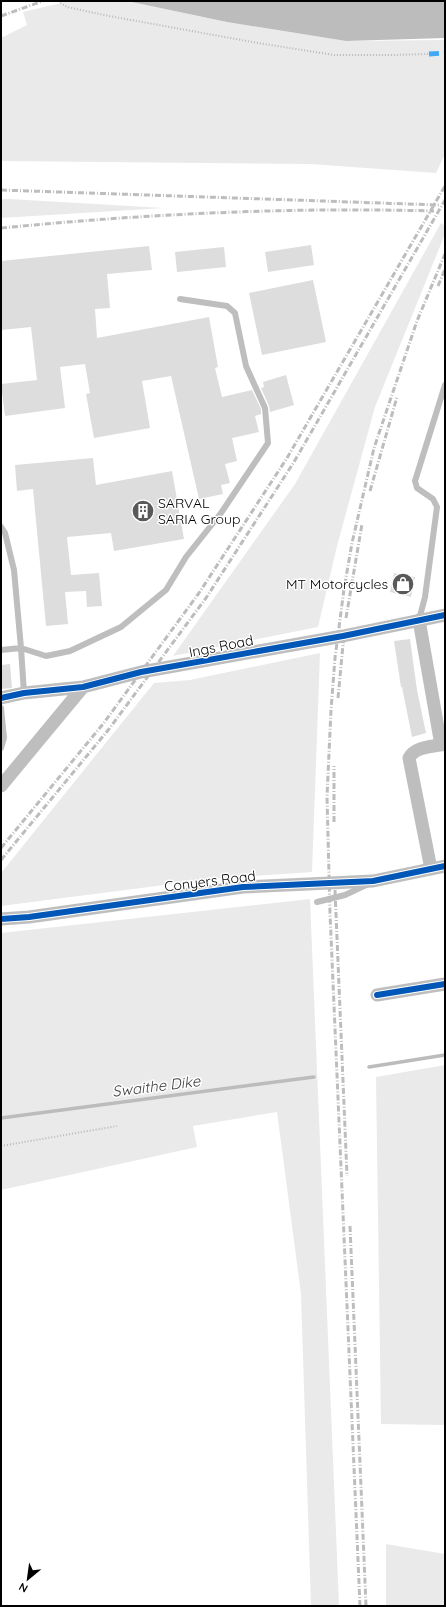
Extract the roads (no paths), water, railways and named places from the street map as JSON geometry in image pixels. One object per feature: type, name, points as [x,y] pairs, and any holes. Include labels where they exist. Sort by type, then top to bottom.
[{"type":"street","name":"Ings Road","points":[[1,698],[24,692],[83,687],[141,672],[445,615]]},
{"type":"street","points":[[418,620],[443,745],[418,750],[413,752],[409,758],[431,869]]},
{"type":"street","points":[[1,786],[83,687]]},
{"type":"street","name":"Conyers Road","points":[[1,919],[29,917],[243,887],[372,881],[445,866]]},
{"type":"street","points":[[377,995],[445,984]]},
{"type":"lane","points":[[1,650],[21,648],[46,656],[70,652],[121,627],[166,590],[186,557],[221,513],[268,443],[265,408],[246,366],[235,313],[227,306],[180,299]]},
{"type":"lane","points":[[418,620],[425,597],[437,507],[434,499],[417,488],[415,481],[445,386]]},
{"type":"lane","points":[[1,527],[5,532],[14,570],[24,692]]},
{"type":"lane","points":[[1,708],[4,738],[1,748]]},
{"type":"lane","points":[[317,902],[345,896],[372,881]]},
{"type":"waterway","name":"Swaithe Dike","points":[[369,1067],[445,1055]]},
{"type":"waterway","name":"Swaithe Dike","points":[[1,1118],[314,1077]]},
{"type":"railway","points":[[1,16],[43,1]]},
{"type":"railway","points":[[1,848],[103,724],[199,593],[287,458],[445,186]]},
{"type":"railway","points":[[1,190],[439,205]]},
{"type":"railway","points":[[1,860],[109,729],[206,598],[294,462],[445,200]]},
{"type":"railway","points":[[1,228],[163,215],[326,210],[434,211]]},
{"type":"railway","points":[[360,1606],[330,913],[327,797],[331,710],[335,658],[344,589],[352,543],[374,448],[417,321],[445,254]]},
{"type":"railway","points":[[438,286],[445,269]]},
{"type":"railway","points":[[370,491],[397,397]]},
{"type":"railway","points":[[346,618],[362,524]]},
{"type":"railway","points":[[338,698],[344,634]]},
{"type":"railway","points":[[334,766],[334,822]]},
{"type":"railway","points":[[335,890],[347,1176]]},
{"type":"railway","points":[[350,1226],[366,1606]]},
{"type":"place","name":"SARVAL SARIA Group","points":[[143,511]]},
{"type":"place","name":"MT Motorcycles","points":[[403,584]]}]
